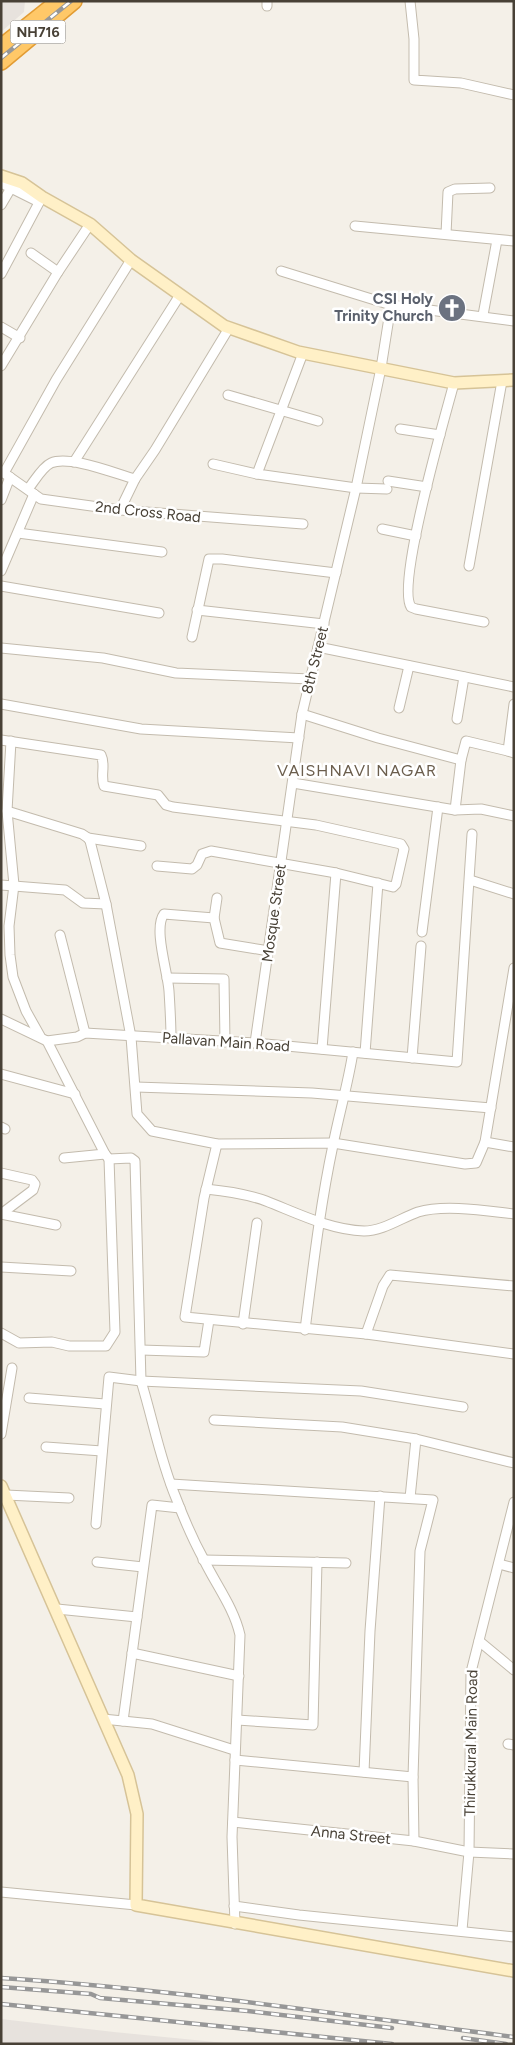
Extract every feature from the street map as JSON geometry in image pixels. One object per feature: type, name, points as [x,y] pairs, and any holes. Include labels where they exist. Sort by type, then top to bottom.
[{"type":"highway","name":"NH716","points":[[1,47],[58,1]]},
{"type":"highway","name":"NH716","points":[[1,62],[74,1]]},
{"type":"street","points":[[410,1],[414,39],[414,80],[461,83],[514,95]]},
{"type":"street","points":[[1,205],[5,183],[22,183],[40,200],[90,224],[131,260],[229,328],[303,353],[454,383],[508,380],[469,566]]},
{"type":"street","points":[[446,234],[448,192],[455,189],[490,188]]},
{"type":"street","points":[[1,274],[40,200]]},
{"type":"street","points":[[1,366],[20,338],[58,272],[90,224]]},
{"type":"street","points":[[354,226],[514,241]]},
{"type":"street","points":[[483,315],[497,240]]},
{"type":"street","points":[[31,253],[58,272]]},
{"type":"street","points":[[1,500],[5,473],[56,380],[131,260]]},
{"type":"street","points":[[281,271],[390,305],[514,320]]},
{"type":"street","points":[[74,462],[180,295]]},
{"type":"street","name":"8th Street","points":[[293,783],[302,714],[356,488],[381,368],[390,305]]},
{"type":"street","points":[[1,327],[20,338]]},
{"type":"street","points":[[120,510],[135,479],[156,450],[229,328]]},
{"type":"street","points":[[257,474],[303,353]]},
{"type":"street","points":[[454,383],[416,536],[410,568],[408,599],[412,607],[484,622]]},
{"type":"street","points":[[228,395],[281,412],[318,421]]},
{"type":"street","points":[[400,429],[440,435]]},
{"type":"street","points":[[1,571],[18,533],[31,492],[52,463],[74,462],[135,479]]},
{"type":"street","points":[[213,464],[257,474],[356,488],[388,485],[427,487]]},
{"type":"street","name":"2nd Cross Road","points":[[5,473],[41,499],[120,510],[304,524]]},
{"type":"street","points":[[382,529],[416,536]]},
{"type":"street","points":[[18,533],[162,552]]},
{"type":"street","points":[[192,637],[208,563],[213,558],[336,573]]},
{"type":"street","points":[[1,586],[159,613]]},
{"type":"street","points":[[197,610],[324,624]]},
{"type":"street","points":[[318,647],[514,687]]},
{"type":"street","points":[[1,648],[103,658],[176,674],[310,679]]},
{"type":"street","points":[[399,708],[409,666]]},
{"type":"street","points":[[457,719],[464,677]]},
{"type":"street","points":[[1,704],[140,729],[299,738]]},
{"type":"street","points":[[455,810],[460,760],[465,743],[468,740],[511,752],[514,704]]},
{"type":"street","points":[[302,714],[378,738],[460,760]]},
{"type":"street","points":[[1,740],[101,755],[104,762],[102,780],[104,786],[158,795],[166,805],[173,808],[288,821],[401,844],[404,849],[396,884],[390,887],[378,882],[336,873],[211,851],[202,854],[192,869],[157,866]]},
{"type":"street","points":[[1,1333],[19,1343],[52,1342],[69,1346],[106,1346],[115,1332],[107,1156],[75,1094],[26,1011],[13,977],[9,926],[14,886],[6,811],[11,741]]},
{"type":"street","points":[[293,783],[455,810],[481,809],[514,816]]},
{"type":"street","name":"Mosque Street","points":[[255,1043],[293,783]]},
{"type":"street","points":[[422,932],[438,807]]},
{"type":"street","points":[[6,811],[88,838],[140,846]]},
{"type":"street","points":[[472,834],[470,880],[514,894]]},
{"type":"street","points":[[88,838],[106,904],[131,1036],[137,1114],[152,1131],[217,1144],[333,1143],[465,1164],[476,1163],[485,1142],[514,968]]},
{"type":"street","points":[[322,1049],[336,873]]},
{"type":"street","name":"Pallavan Main Road","points":[[43,1038],[77,1037],[85,1033],[255,1043],[457,1062],[470,880]]},
{"type":"street","points":[[365,1053],[378,882]]},
{"type":"street","points":[[1,885],[65,890],[83,903],[106,904]]},
{"type":"street","points":[[217,898],[214,918],[220,943],[269,951]]},
{"type":"street","points":[[171,1038],[167,978],[162,946],[162,916],[168,913],[214,918]]},
{"type":"street","points":[[60,935],[85,1033]]},
{"type":"street","points":[[412,1058],[421,946]]},
{"type":"street","points":[[167,978],[224,979],[225,1042]]},
{"type":"street","points":[[1,1019],[43,1038]]},
{"type":"street","points":[[305,1330],[318,1221],[333,1143],[346,1096],[352,1052]]},
{"type":"street","points":[[1,1074],[75,1094]]},
{"type":"street","points":[[136,1087],[346,1096],[490,1108]]},
{"type":"street","points":[[485,1142],[514,1147]]},
{"type":"street","points":[[217,1144],[206,1189],[185,1317],[305,1330],[366,1334],[514,1354]]},
{"type":"street","points":[[64,1158],[107,1156],[132,1158],[135,1161],[141,1381],[151,1411],[152,1426],[180,1508],[203,1560],[237,1619],[240,1635],[234,1750],[235,1924]]},
{"type":"street","points":[[1,1173],[32,1180],[34,1184],[33,1190],[2,1214]]},
{"type":"street","points":[[206,1189],[235,1192],[266,1201],[318,1221],[365,1231],[374,1230],[420,1212],[434,1210],[471,1210],[514,1214]]},
{"type":"street","points":[[2,1214],[56,1225]]},
{"type":"street","points":[[243,1324],[257,1222]]},
{"type":"street","points":[[1,1267],[71,1271]]},
{"type":"street","points":[[366,1334],[383,1286],[390,1275],[514,1286]]},
{"type":"street","points":[[141,1350],[204,1352],[209,1320]]},
{"type":"street","points":[[1,1434],[12,1368]]},
{"type":"street","points":[[96,1524],[105,1404],[109,1377],[141,1381],[361,1392],[463,1407]]},
{"type":"street","points":[[29,1398],[105,1404]]},
{"type":"street","points":[[214,1420],[342,1427],[416,1439],[514,1463]]},
{"type":"street","points":[[410,1498],[416,1439]]},
{"type":"street","points":[[46,1447],[102,1451]]},
{"type":"street","points":[[171,1484],[433,1500],[420,1551],[413,1777],[414,1841]]},
{"type":"street","points":[[4,1490],[69,1498]]},
{"type":"street","points":[[4,1490],[128,1775],[137,1814],[136,1905]]},
{"type":"street","points":[[364,1772],[370,1632],[380,1496]]},
{"type":"street","name":"Thirukkural Main Road","points":[[462,1930],[469,1852],[470,1672],[514,1502]]},
{"type":"street","points":[[124,1721],[142,1566],[152,1505],[180,1508]]},
{"type":"street","points":[[203,1560],[346,1563]]},
{"type":"street","points":[[97,1562],[142,1566]]},
{"type":"street","points":[[237,1720],[313,1725],[317,1562]]},
{"type":"street","points":[[499,1564],[514,1568]]},
{"type":"street","points":[[57,1609],[137,1617]]},
{"type":"street","points":[[479,1641],[514,1670]]},
{"type":"street","points":[[132,1653],[239,1676]]},
{"type":"street","points":[[103,1719],[152,1724],[234,1750]]},
{"type":"street","points":[[235,1760],[413,1777]]},
{"type":"street","name":"Anna Street","points":[[233,1822],[414,1841],[469,1852],[514,1854]]},
{"type":"street","points":[[1,1892],[136,1905],[235,1924],[514,1971]]},
{"type":"street","points":[[234,1906],[299,1915],[514,1936]]},
{"type":"shaded area","points":[[1,1],[25,1],[24,12],[1,32]]},
{"type":"shaded area","points":[[1,2019],[114,2032],[235,2044],[1,2044]]},
{"type":"railway","points":[[1,58],[71,1]]},
{"type":"railway","points":[[1,1978],[194,1996],[514,2037]]},
{"type":"railway","points":[[1,1987],[91,1994],[100,1998],[248,2011],[392,2028]]},
{"type":"railway","points":[[1,2004],[392,2044]]},
{"type":"railway","points":[[463,2038],[506,2044]]},
{"type":"place","name":"CSI Holy Trinity Church","points":[[452,308]]},
{"type":"district","name":"VAISHNAVI NAGAR","points":[[357,770]]}]
